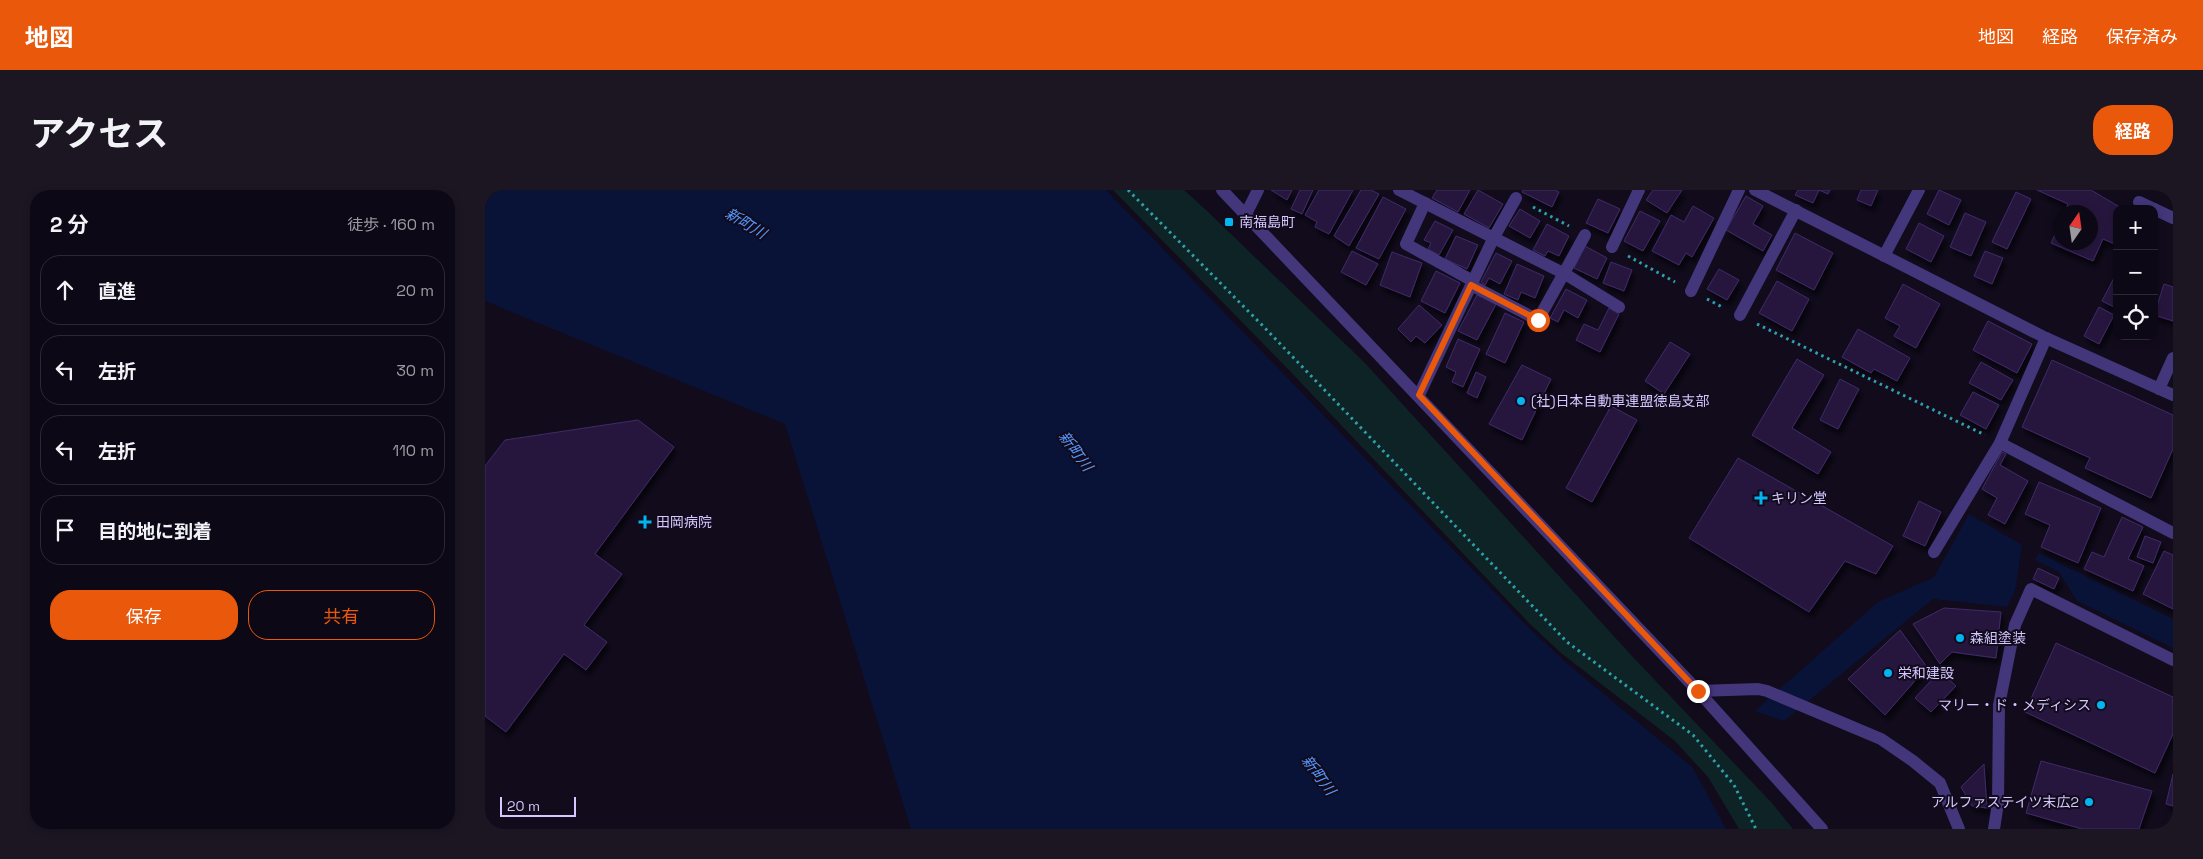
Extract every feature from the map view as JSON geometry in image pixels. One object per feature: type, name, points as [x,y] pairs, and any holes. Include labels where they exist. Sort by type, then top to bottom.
[{"type":"street","points":[[1222,190],[1419,395],[1698,691],[1822,829]]},
{"type":"street","points":[[1246,214],[1258,190]]},
{"type":"street","points":[[1399,190],[1565,274],[1619,307]]},
{"type":"street","points":[[1612,247],[1639,190]]},
{"type":"street","points":[[1691,291],[1739,190]]},
{"type":"street","points":[[1755,190],[2046,338],[2173,396]]},
{"type":"street","points":[[1885,256],[1919,190]]},
{"type":"street","points":[[1419,395],[1494,237],[1515,198]]},
{"type":"street","points":[[2139,202],[2145,205]]},
{"type":"street","points":[[1425,203],[1406,244],[1538,320],[1565,274],[1585,234]]},
{"type":"street","points":[[1740,315],[1796,210]]},
{"type":"street","points":[[2158,211],[2173,218]]},
{"type":"street","points":[[1933,552],[2000,442],[2046,338]]},
{"type":"street","points":[[2159,389],[2173,358]]},
{"type":"street","points":[[2000,442],[2173,533]]},
{"type":"street","points":[[1994,829],[1998,803],[1999,705],[2015,626],[2031,589],[2173,660]]},
{"type":"street","points":[[1698,691],[1767,691],[1881,739],[1940,783],[1959,829]]},
{"type":"path","points":[[1128,190],[1263,326],[1567,642],[1693,734],[1734,785],[1756,829]]},
{"type":"green space","points":[[1113,190],[1184,190],[1206,210],[1365,363],[1631,655],[1771,802],[1793,829],[1739,829],[1708,777],[1675,741],[1561,653],[1529,623],[1286,367]]},
{"type":"water","name":"新町川","points":[[485,190],[1106,190],[1527,626],[1563,660],[1693,768],[1726,829],[911,829],[785,424],[485,301]]},
{"type":"water","points":[[1969,514],[2022,545],[2015,591],[2007,607],[1933,599],[1784,721],[1755,711],[1878,602],[1934,577]]},
{"type":"water","points":[[2039,553],[2173,619],[2173,648],[2077,601],[2059,572],[2035,560]]},
{"type":"building","points":[[1271,190],[1292,190],[1287,200]]},
{"type":"building","points":[[1300,190],[1313,190],[1302,214],[1291,209]]},
{"type":"building","points":[[1319,190],[1353,190],[1329,234],[1315,227],[1317,222],[1305,215]]},
{"type":"building","points":[[1361,190],[1371,190],[1379,194],[1349,246],[1334,236]]},
{"type":"building","points":[[1437,190],[1470,190],[1458,212],[1432,198]]},
{"type":"building","points":[[1478,190],[1503,204],[1489,228],[1464,214]]},
{"type":"building","points":[[1523,190],[1555,190],[1559,192],[1552,207],[1522,192]]},
{"type":"building","points":[[1653,190],[1682,190],[1667,213],[1646,200]]},
{"type":"building","points":[[1798,190],[1819,190],[1813,203],[1795,195]]},
{"type":"building","points":[[1819,190],[1830,190],[1828,194]]},
{"type":"building","points":[[1861,190],[1878,190],[1871,206],[1857,200]]},
{"type":"building","points":[[1939,190],[1961,200],[1949,225],[1927,214]]},
{"type":"building","points":[[2037,190],[2091,190],[2116,205],[2113,205],[2113,243],[2103,239],[2098,250],[2098,205],[2068,204]]},
{"type":"building","points":[[2016,192],[2031,199],[2007,249],[1992,242]]},
{"type":"building","points":[[1746,196],[1763,206],[1753,224],[1772,235],[1763,251],[1726,230]]},
{"type":"building","points":[[1383,197],[1406,209],[1379,259],[1356,248]]},
{"type":"building","points":[[1598,199],[1620,209],[1608,233],[1586,223]]},
{"type":"building","points":[[1693,206],[1714,218],[1692,257],[1686,253],[1679,265],[1652,251],[1671,215],[1684,222]]},
{"type":"building","points":[[1520,209],[1540,221],[1530,238],[1509,226]]},
{"type":"building","points":[[1640,211],[1660,221],[1643,251],[1624,241]]},
{"type":"building","points":[[1965,213],[1986,222],[1971,256],[1950,247]]},
{"type":"building","points":[[1435,221],[1453,230],[1439,255],[1428,249],[1431,243],[1424,240]]},
{"type":"building","points":[[1919,223],[1944,236],[1931,262],[1906,249]]},
{"type":"building","points":[[1547,224],[1569,236],[1559,256],[1548,251],[1545,256],[1533,250]]},
{"type":"building","points":[[1795,233],[1833,253],[1814,290],[1776,270]]},
{"type":"building","points":[[1456,236],[1478,245],[1467,269],[1445,259]]},
{"type":"building","points":[[1585,246],[1607,258],[1597,279],[1574,268]]},
{"type":"building","points":[[2067,250],[2098,250],[2093,261]]},
{"type":"building","points":[[1352,251],[1378,264],[1366,285],[1341,272]]},
{"type":"building","points":[[1985,251],[2003,258],[1992,284],[1974,276]]},
{"type":"building","points":[[1392,252],[1422,263],[1410,297],[1380,285]]},
{"type":"building","points":[[1496,253],[1512,261],[1500,284],[1489,278],[1485,285],[1481,282]]},
{"type":"building","points":[[1611,262],[1632,270],[1624,291],[1603,283]]},
{"type":"building","points":[[1517,264],[1544,276],[1535,298],[1521,292],[1518,300],[1504,294]]},
{"type":"building","points":[[1719,269],[1739,280],[1727,300],[1707,289]]},
{"type":"building","points":[[1436,271],[1460,283],[1445,313],[1421,301]]},
{"type":"building","points":[[2113,280],[2113,306],[2102,301]]},
{"type":"building","points":[[1777,281],[1809,299],[1792,331],[1759,313]]},
{"type":"building","points":[[1903,284],[1940,304],[1916,348],[1894,336],[1900,326],[1885,318]]},
{"type":"building","points":[[2164,284],[2173,287],[2173,321],[2158,316],[2158,303]]},
{"type":"building","points":[[1566,289],[1587,300],[1578,318],[1564,310],[1558,322],[1550,318]]},
{"type":"building","points":[[1477,295],[1496,304],[1477,340],[1458,331]]},
{"type":"building","points":[[1419,305],[1442,325],[1425,343],[1416,336],[1411,342],[1398,329]]},
{"type":"building","points":[[2099,307],[2113,314],[2099,344],[2084,336]]},
{"type":"building","points":[[1609,308],[1619,314],[1600,352],[1576,340],[1584,324],[1598,330]]},
{"type":"building","points":[[1505,313],[1524,322],[1505,363],[1486,354]]},
{"type":"building","points":[[1988,321],[2032,344],[2017,373],[1973,350]]},
{"type":"building","points":[[1858,329],[1910,358],[1897,381],[1874,369],[1871,373],[1842,357]]},
{"type":"building","points":[[1458,339],[1480,349],[1463,387],[1452,382],[1456,372],[1446,367]]},
{"type":"building","points":[[1670,342],[1690,354],[1664,394],[1645,381]]},
{"type":"building","points":[[1797,359],[1824,375],[1792,428],[1831,452],[1818,474],[1752,435]]},
{"type":"building","points":[[2052,360],[2173,415],[2173,449],[2151,498],[2085,468],[2090,458],[2022,427]]},
{"type":"building","points":[[1981,362],[2013,380],[2001,400],[1969,383]]},
{"type":"building","name":"(社)日本自動車連盟徳島支部","points":[[1522,365],[1551,379],[1522,440],[1489,424]]},
{"type":"building","points":[[1476,372],[1486,377],[1477,398],[1467,393]]},
{"type":"building","points":[[1840,379],[1859,389],[1838,429],[1820,420]]},
{"type":"building","points":[[1973,392],[1999,405],[1986,429],[1960,415]]},
{"type":"building","points":[[1611,406],[1637,420],[1592,502],[1566,488]]},
{"type":"building","points":[[638,420],[674,447],[595,554],[622,574],[584,625],[607,642],[586,670],[564,654],[506,732],[485,716],[485,466],[505,440]]},
{"type":"building","points":[[2002,452],[2006,454],[2000,465],[2028,481],[2005,524],[1988,515],[1997,498],[1982,489]]},
{"type":"building","name":"キリン堂","points":[[1738,458],[1893,546],[1876,574],[1845,561],[1809,612],[1689,538]]},
{"type":"building","points":[[2039,482],[2101,508],[2078,563],[2041,547],[2050,525],[2025,514]]},
{"type":"building","points":[[1919,501],[1941,512],[1925,546],[1903,536]]},
{"type":"building","points":[[2122,517],[2143,527],[2128,559],[2144,566],[2133,591],[2084,569],[2092,552],[2104,557]]},
{"type":"building","points":[[2145,536],[2161,542],[2153,563],[2137,557]]},
{"type":"building","points":[[2164,551],[2173,555],[2173,609],[2143,594]]},
{"type":"building","points":[[2038,568],[2059,578],[2054,589],[2033,579]]},
{"type":"building","name":"森組塗装","points":[[1944,608],[2001,612],[1996,658],[1952,652],[1940,664],[1913,624]]},
{"type":"building","name":"栄和建設","points":[[1900,630],[1927,667],[1885,715],[1848,679]]},
{"type":"building","name":"マリー・ド・メディシス","points":[[2056,643],[2173,697],[2173,734],[2155,773],[2025,712]]},
{"type":"building","points":[[1940,671],[1956,686],[1931,712],[1915,698]]},
{"type":"building","name":"アルファステイツ末広2","points":[[2041,761],[2152,791],[2139,829],[2082,829],[2026,813]]},
{"type":"building","points":[[1984,764],[1987,808],[1972,806],[1961,787]]},
{"type":"building","points":[[2173,774],[2173,806],[2166,804]]},
{"type":"place","name":"南福島町","points":[[1229,222]]},
{"type":"place","name":"(社)日本自動車連盟徳島支部","points":[[1521,401]]},
{"type":"place","name":"キリン堂","points":[[1761,498]]},
{"type":"place","name":"田岡病院","points":[[645,522]]},
{"type":"place","name":"森組塗装","points":[[1960,638]]},
{"type":"place","name":"栄和建設","points":[[1888,673]]},
{"type":"place","name":"マリー・ド・メディシス","points":[[2101,705]]},
{"type":"place","name":"アルファステイツ末広2","points":[[2089,802]]},
{"type":"route","points":[[1538,320],[1471,285],[1419,395],[1698,691]]}]
